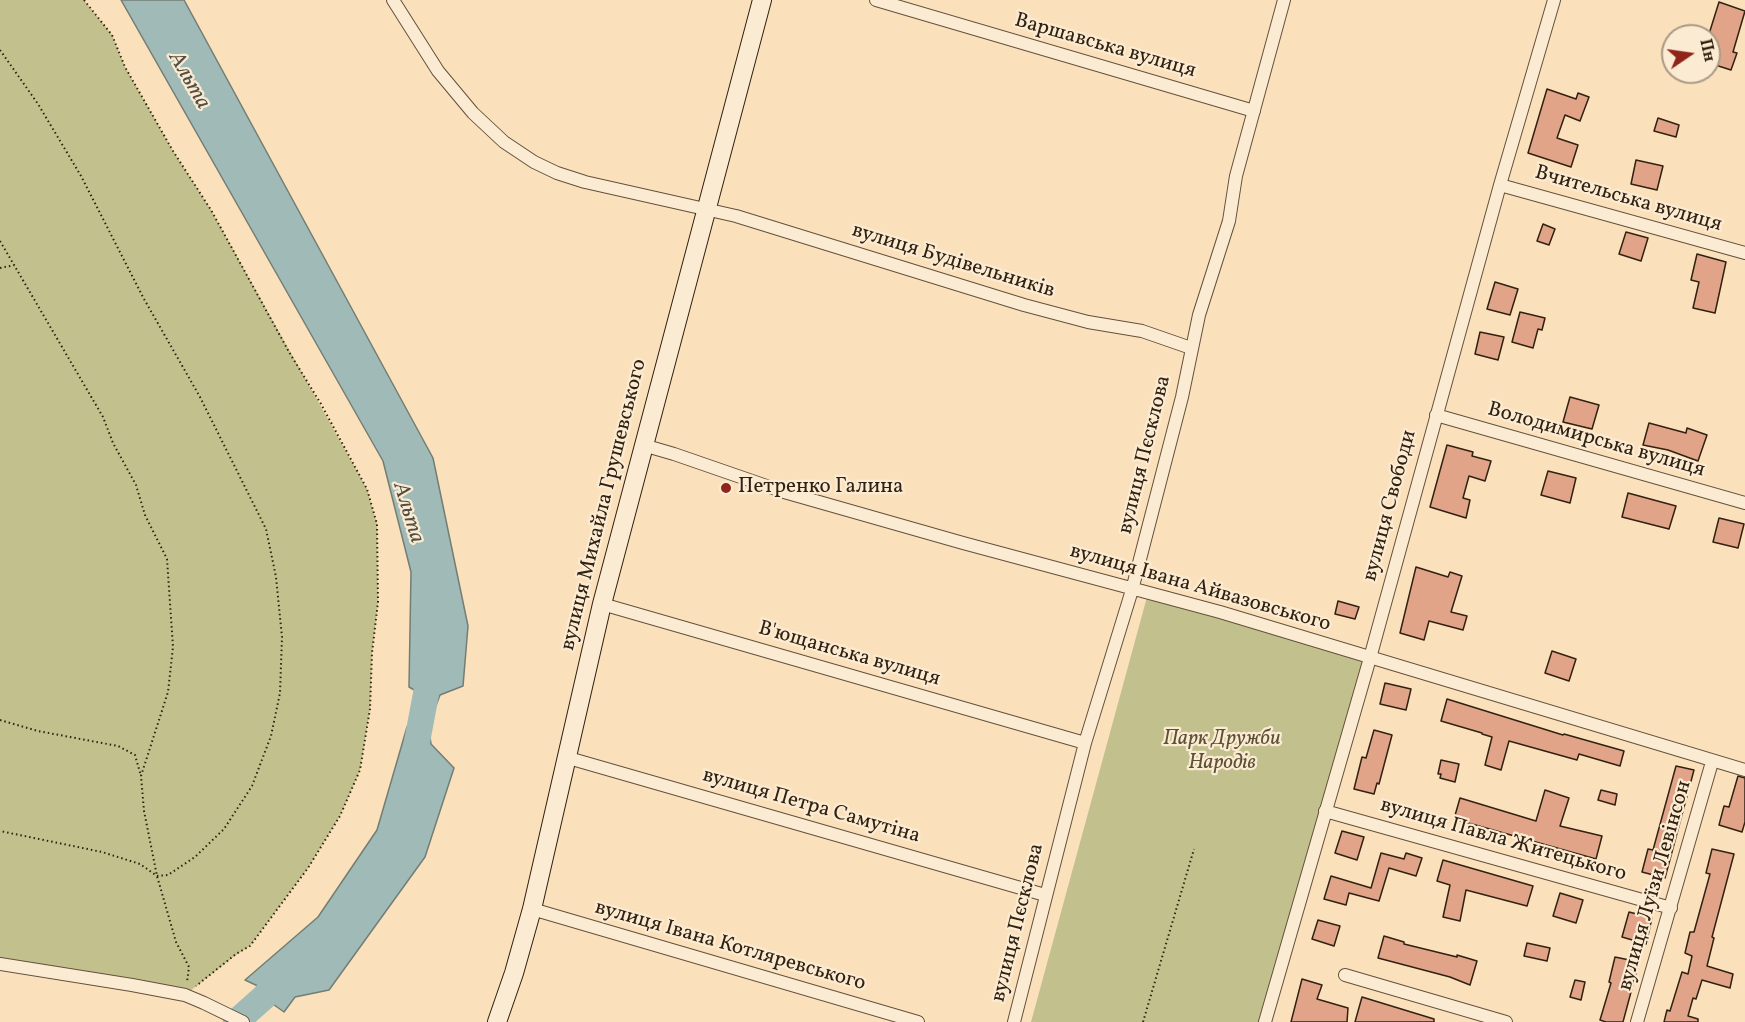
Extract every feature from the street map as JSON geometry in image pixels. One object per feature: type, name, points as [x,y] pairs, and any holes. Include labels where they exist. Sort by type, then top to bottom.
[{"type":"street","name":"вулиця Будівельників","points":[[393,0],[438,72],[488,129],[521,154],[546,168],[569,177],[705,208],[784,230],[1072,319],[1142,331],[1191,348]]},
{"type":"street","name":"вулиця Михайла Грушевського","points":[[497,1022],[532,909],[565,757],[602,604],[705,208],[762,0]]},
{"type":"street","name":"Варшавська вулиця","points":[[876,0],[1254,111]]},
{"type":"street","name":"вулиця Пєсклова","points":[[1014,1022],[1085,743],[1132,590],[1182,397],[1191,348],[1207,285],[1228,221],[1236,176],[1284,0]]},
{"type":"street","name":"вулиця Свободи","points":[[1265,1022],[1370,658],[1500,185],[1554,0]]},
{"type":"street","name":"Вчительська вулиця","points":[[1500,185],[1745,254]]},
{"type":"street","name":"Володимирська вулиця","points":[[1436,415],[1745,503]]},
{"type":"street","name":"вулиця Івана Айвазовського","points":[[644,445],[784,492],[1260,624],[1712,762],[1745,770]]},
{"type":"street","name":"В'ющанська вулиця","points":[[602,604],[1085,743]]},
{"type":"street","name":"вулиця Петра Самутіна","points":[[565,757],[1045,894]]},
{"type":"street","name":"вулиця Луїзи Левінсон","points":[[1637,1022],[1712,762]]},
{"type":"street","name":"вулиця Павла Житецького","points":[[1325,811],[1671,908]]},
{"type":"street","name":"вулиця Івана Котляревського","points":[[532,909],[918,1022]]},
{"type":"street","points":[[0,964],[132,985],[185,996],[204,1002],[243,1022]]},
{"type":"street","points":[[1345,975],[1506,1022]]},
{"type":"path","points":[[84,0],[112,35],[125,67],[173,151],[211,210],[289,352],[321,404],[367,489],[377,524],[378,602],[372,653],[370,710],[360,770],[340,816],[314,859],[250,946],[236,954],[185,996]]},
{"type":"path","points":[[0,50],[38,104],[81,176],[144,299],[200,397],[266,529],[276,577],[282,637],[280,693],[271,736],[260,766],[252,786],[224,829],[195,857],[168,875],[158,876],[140,864],[102,852],[0,831]]},
{"type":"path","points":[[0,242],[103,417],[113,443],[136,485],[145,515],[167,559],[173,647],[168,692],[141,776]]},
{"type":"path","points":[[0,268],[15,265]]},
{"type":"path","points":[[0,720],[38,731],[118,746],[135,755],[141,776],[144,811],[158,876],[176,942],[189,967],[185,996]]},
{"type":"path","points":[[1143,1022],[1194,849]]},
{"type":"green space","points":[[0,0],[84,0],[112,35],[125,67],[173,151],[211,210],[367,489],[377,524],[378,602],[372,653],[370,709],[360,770],[340,816],[308,868],[250,946],[185,995],[0,964]]},
{"type":"green space","name":"Парк Дружби Народів","points":[[1147,597],[1365,661],[1265,1022],[1031,1022]]},
{"type":"water","points":[[121,0],[184,0],[433,458],[468,626],[463,686],[440,695],[434,711],[416,709],[416,691],[409,687],[411,572],[383,461]]},
{"type":"water","points":[[407,727],[429,730],[431,744],[454,768],[425,857],[329,990],[295,997],[284,1012],[270,1002],[275,994],[245,980],[318,917],[377,830]]},
{"type":"building","points":[[1719,2],[1745,11],[1733,52],[1737,53],[1731,70],[1721,67],[1721,24],[1712,24]]},
{"type":"building","points":[[1547,89],[1576,99],[1578,93],[1589,97],[1580,121],[1565,115],[1557,138],[1578,145],[1571,167],[1528,153]]},
{"type":"building","points":[[1658,118],[1679,125],[1676,137],[1654,131]]},
{"type":"building","points":[[1636,160],[1663,166],[1657,190],[1631,184]]},
{"type":"building","points":[[1543,224],[1555,229],[1549,245],[1537,241]]},
{"type":"building","points":[[1626,232],[1648,238],[1641,261],[1619,254]]},
{"type":"building","points":[[1697,254],[1726,262],[1715,313],[1693,308],[1699,282],[1691,280]]},
{"type":"building","points":[[1495,282],[1518,289],[1510,315],[1487,309]]},
{"type":"building","points":[[1520,312],[1545,318],[1542,330],[1538,329],[1533,348],[1512,342]]},
{"type":"building","points":[[1480,332],[1504,337],[1498,360],[1475,354]]},
{"type":"building","points":[[1570,397],[1599,405],[1592,429],[1563,422]]},
{"type":"building","points":[[1649,423],[1686,433],[1687,428],[1707,435],[1698,461],[1668,450],[1643,445]]},
{"type":"building","points":[[1447,445],[1473,452],[1472,456],[1491,461],[1485,481],[1469,476],[1463,498],[1470,500],[1466,518],[1430,507]]},
{"type":"building","points":[[1548,471],[1576,478],[1570,503],[1541,495]]},
{"type":"building","points":[[1628,493],[1676,506],[1669,529],[1622,517]]},
{"type":"building","points":[[1719,518],[1744,524],[1738,548],[1713,542]]},
{"type":"building","points":[[1416,567],[1448,577],[1450,572],[1462,576],[1451,612],[1467,616],[1463,630],[1429,621],[1424,640],[1400,633]]},
{"type":"building","points":[[1338,601],[1359,607],[1355,619],[1335,614]]},
{"type":"building","points":[[1552,651],[1576,659],[1569,681],[1545,673]]},
{"type":"building","points":[[1385,683],[1411,689],[1406,710],[1380,704]]},
{"type":"building","points":[[1447,699],[1563,735],[1624,751],[1620,766],[1579,754],[1577,760],[1509,741],[1501,770],[1485,765],[1492,737],[1441,721]]},
{"type":"building","points":[[1374,730],[1392,735],[1379,784],[1377,783],[1374,794],[1354,789],[1362,757],[1366,758]]},
{"type":"building","points":[[1441,760],[1459,764],[1455,782],[1440,778],[1441,774],[1438,774]]},
{"type":"building","points":[[1676,766],[1694,770],[1665,878],[1642,872],[1648,849],[1653,850]]},
{"type":"building","points":[[1738,776],[1745,778],[1745,822],[1742,832],[1719,825],[1724,806],[1729,807]]},
{"type":"building","points":[[1545,790],[1569,798],[1560,826],[1602,836],[1596,859],[1454,819],[1460,798],[1536,821]]},
{"type":"building","points":[[1601,790],[1617,794],[1615,805],[1598,800]]},
{"type":"building","points":[[1342,831],[1364,837],[1357,860],[1335,853]]},
{"type":"building","points":[[1712,849],[1734,854],[1712,937],[1714,938],[1707,966],[1733,974],[1730,988],[1702,980],[1696,999],[1693,998],[1688,1016],[1698,1019],[1698,1022],[1664,1022],[1667,1010],[1670,1011],[1682,972],[1688,974],[1692,956],[1685,953],[1690,932],[1694,932],[1710,874],[1706,873]]},
{"type":"building","points":[[1381,853],[1404,859],[1406,853],[1422,858],[1416,876],[1389,868],[1379,901],[1349,893],[1346,905],[1324,899],[1331,876],[1371,888]]},
{"type":"building","points":[[1443,860],[1533,886],[1527,906],[1466,890],[1460,921],[1443,917],[1450,885],[1437,881]]},
{"type":"building","points":[[1560,893],[1583,900],[1576,923],[1553,916]]},
{"type":"building","points":[[1629,912],[1652,918],[1646,944],[1622,937]]},
{"type":"building","points":[[1318,920],[1340,926],[1334,946],[1312,939]]},
{"type":"building","points":[[1384,936],[1404,942],[1404,944],[1477,961],[1470,985],[1450,977],[1378,958]]},
{"type":"building","points":[[1527,943],[1550,948],[1547,961],[1524,956]]},
{"type":"building","points":[[1615,957],[1639,962],[1623,1022],[1606,1022],[1600,1020],[1611,983],[1609,982]]},
{"type":"building","points":[[1302,979],[1322,985],[1317,999],[1348,1008],[1347,1022],[1291,1022]]},
{"type":"building","points":[[1575,980],[1585,982],[1581,1000],[1570,997]]},
{"type":"building","points":[[1362,997],[1434,1019],[1434,1022],[1355,1022]]},
{"type":"waterway","name":"Альта","points":[[413,763],[429,678]]},
{"type":"waterway","name":"Альта","points":[[236,1022],[264,997],[290,965]]},
{"type":"place","name":"Петренко Галина","points":[[726,488]]}]
